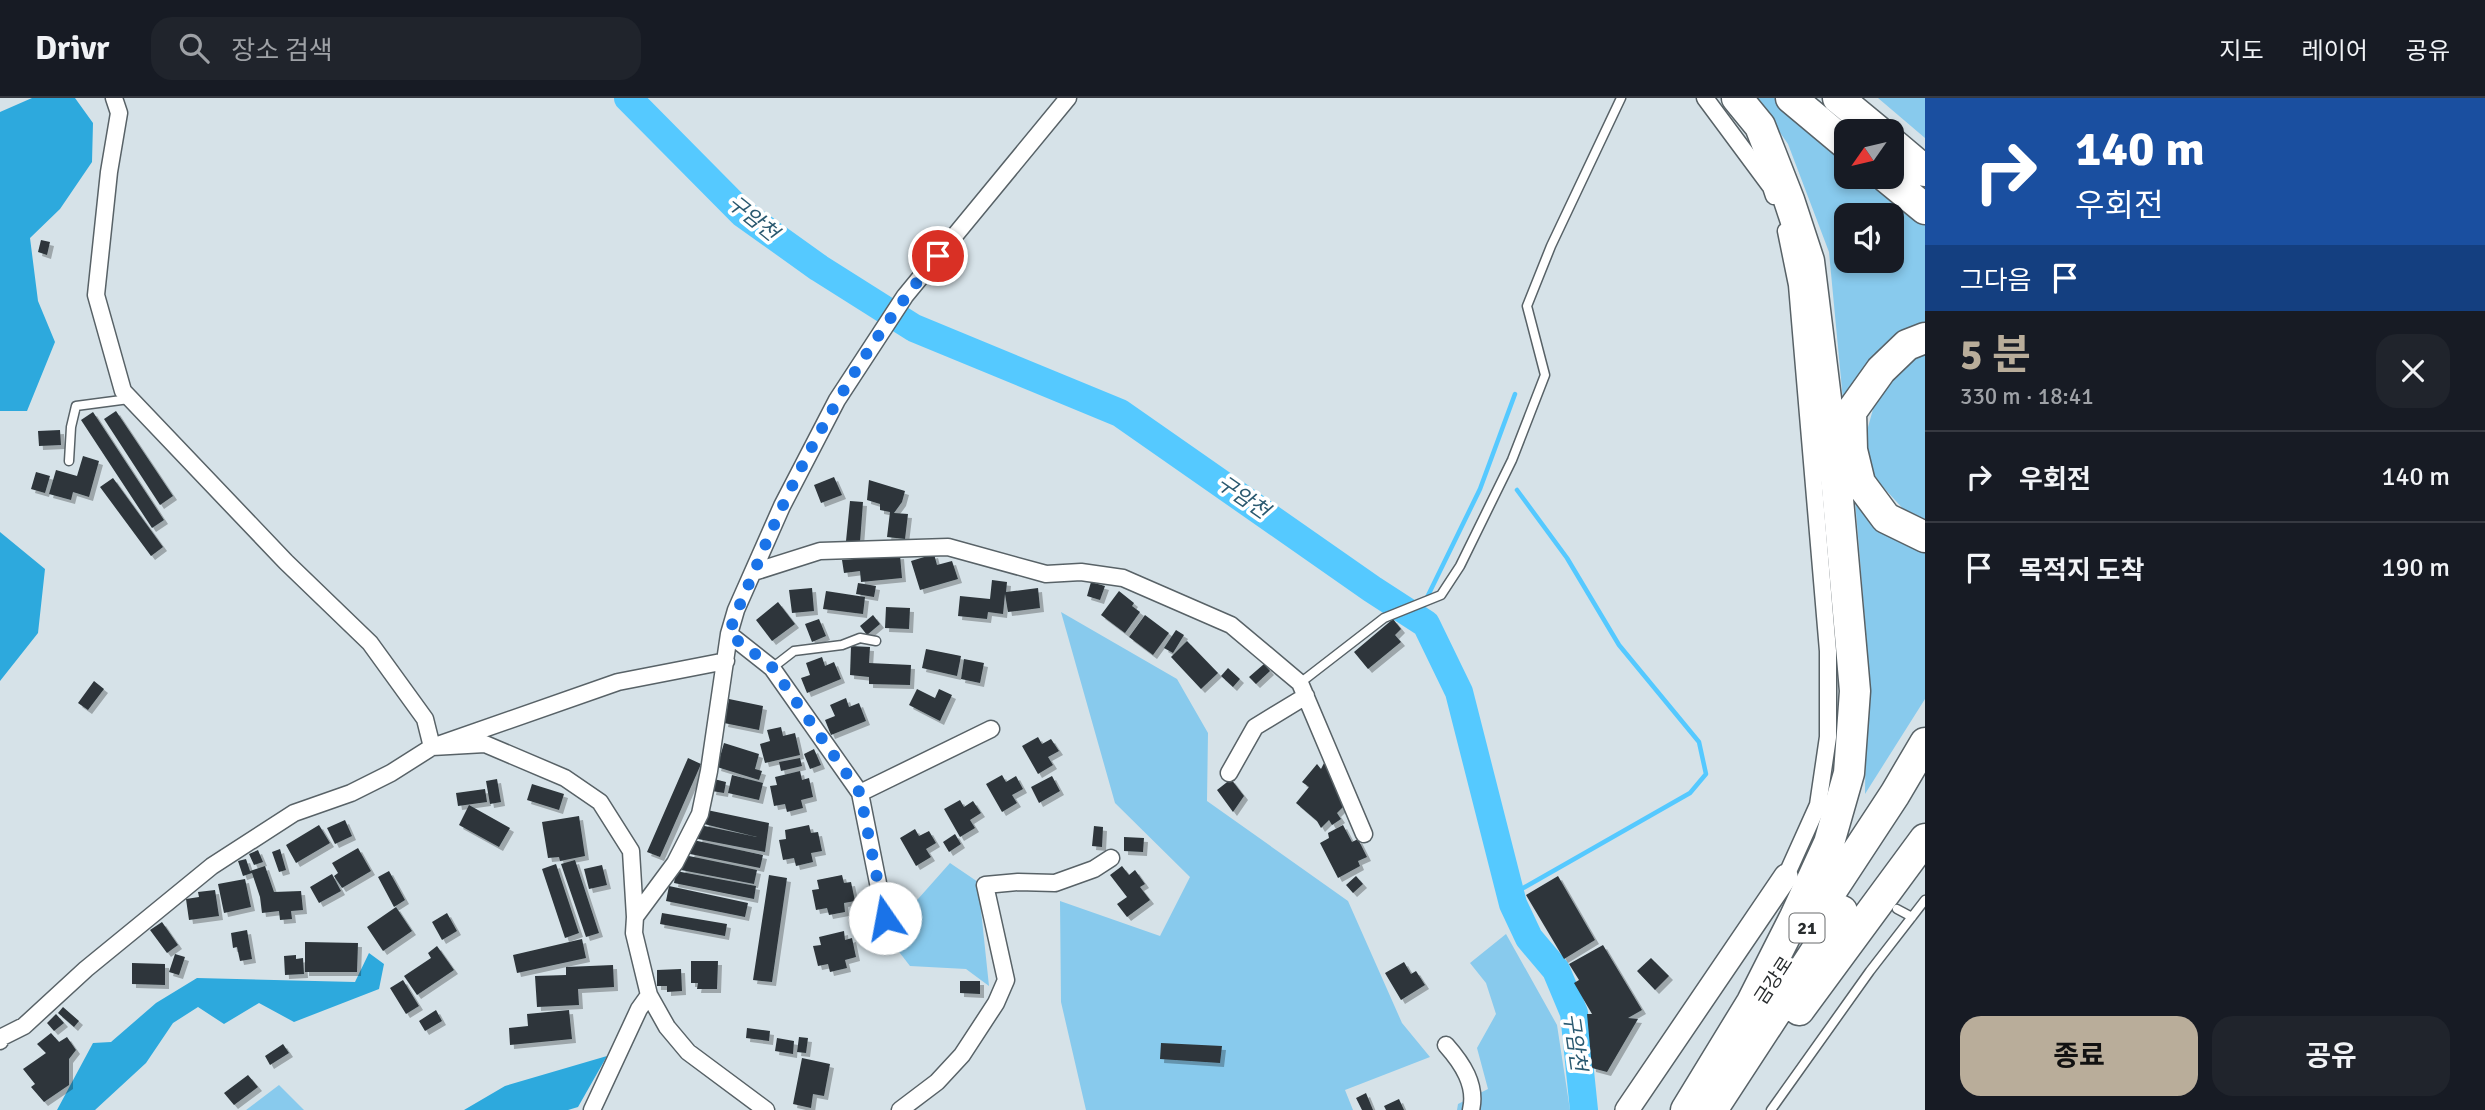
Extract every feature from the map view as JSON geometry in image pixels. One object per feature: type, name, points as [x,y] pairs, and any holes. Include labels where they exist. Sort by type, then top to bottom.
[{"type":"highway","points":[[1686,1110],[1752,1002],[1829,843],[1849,773],[1855,691],[1836,488],[1810,261],[1760,126],[1737,98]]},
{"type":"highway","points":[[1791,98],[1834,134]]},
{"type":"highway","points":[[1838,98],[1863,119]]},
{"type":"highway","points":[[1904,153],[1925,171]]},
{"type":"highway","points":[[1901,189],[1925,209]]},
{"type":"highway","points":[[1925,338],[1907,345],[1881,370],[1851,412],[1852,450],[1860,484],[1886,518],[1925,537]]},
{"type":"highway","name":"금강로","points":[[1686,1110],[1782,968],[1925,743]]},
{"type":"highway","name":"금강로","points":[[1712,1110],[1925,780]]},
{"type":"highway","points":[[1717,1110],[1757,1058],[1794,1017],[1925,839]]},
{"type":"street","points":[[114,98],[120,113],[109,172],[96,295],[122,391],[286,562],[370,643],[425,719],[432,747]]},
{"type":"street","points":[[635,917],[675,863],[700,814],[729,634],[736,610],[782,506],[837,400],[905,296],[1068,98]]},
{"type":"street","points":[[1627,1110],[1791,878],[1818,806],[1828,737],[1828,651],[1797,285],[1783,218],[1771,187],[1705,98]]},
{"type":"street","points":[[754,572],[820,551],[948,547],[1045,574],[1081,572],[1123,578],[1231,625],[1303,689],[1364,834]]},
{"type":"street","points":[[729,634],[772,667],[860,793],[885,918]]},
{"type":"street","points":[[0,1041],[2,1037],[24,1026],[86,969],[212,866],[294,813],[351,793],[391,773],[432,747],[618,682],[726,661]]},
{"type":"street","points":[[1229,773],[1255,727],[1303,689]]},
{"type":"street","points":[[860,793],[990,729]]},
{"type":"street","points":[[432,747],[485,744],[565,778],[600,802],[631,851],[635,933],[649,995],[667,1027],[688,1052],[766,1110]]},
{"type":"street","points":[[900,1110],[937,1083],[962,1055],[996,1003],[1006,981],[985,885],[1055,883],[1094,869],[1111,858]]},
{"type":"street","points":[[592,1110],[639,1009],[649,995]]},
{"type":"street","points":[[1446,1045],[1462,1062],[1474,1098],[1471,1110]]},
{"type":"lane","points":[[1303,689],[1384,618],[1441,595],[1460,566],[1512,460],[1545,375],[1527,306],[1551,246],[1621,98]]},
{"type":"lane","points":[[69,461],[71,427],[76,406],[129,398]]},
{"type":"lane","points":[[772,667],[794,651],[842,645],[860,638],[876,641]]},
{"type":"lane","points":[[1771,1110],[1870,971],[1925,900]]},
{"type":"lane","points":[[1897,909],[1912,917]]},
{"type":"shaded area","points":[[32,98],[75,98],[93,123],[92,162],[60,209],[30,238],[38,301],[55,342],[27,411],[0,411],[0,112]]},
{"type":"shaded area","points":[[1756,98],[1774,98],[1834,147],[1834,189],[1884,189],[1901,203],[1834,203],[1834,273],[1904,273],[1904,205],[1925,223],[1925,325],[1843,400],[1829,252],[1788,144]]},
{"type":"shaded area","points":[[1878,98],[1925,98],[1925,138]]},
{"type":"shaded area","points":[[1925,351],[1925,522],[1907,513],[1871,474],[1865,438],[1875,402],[1914,356]]},
{"type":"shaded area","points":[[1855,500],[1925,545],[1925,699],[1865,794],[1867,646]]},
{"type":"shaded area","points":[[0,532],[45,569],[38,633],[0,681]]},
{"type":"shaded area","points":[[1061,612],[1177,679],[1208,733],[1207,801],[1348,901],[1402,1023],[1430,1057],[1345,1090],[1353,1110],[1086,1110],[1061,1002],[1060,901],[1160,936],[1190,877],[1115,803]]},
{"type":"shaded area","points":[[950,863],[978,882],[989,986],[966,969],[910,966],[886,935]]},
{"type":"shaded area","points":[[1506,934],[1557,1025],[1570,1110],[1457,1110],[1458,1104],[1488,1089],[1477,1048],[1496,1014],[1486,983],[1470,963]]},
{"type":"shaded area","points":[[369,953],[384,964],[379,989],[294,1022],[259,1003],[224,1024],[198,1007],[173,1023],[146,1063],[95,1110],[57,1110],[93,1043],[111,1042],[156,1003],[197,978],[355,982]]},
{"type":"shaded area","points":[[607,1056],[578,1107],[568,1110],[464,1110],[505,1086]]},
{"type":"shaded area","points":[[279,1085],[304,1110],[246,1110]]},
{"type":"building","points":[[41,240],[50,242],[47,255],[38,252]]},
{"type":"building","points":[[116,411],[173,496],[160,505],[104,419]]},
{"type":"building","points":[[93,412],[164,520],[152,528],[81,420]]},
{"type":"building","points":[[60,430],[61,445],[39,446],[38,431]]},
{"type":"building","points":[[83,456],[99,461],[89,497],[73,492],[71,500],[49,494],[56,470],[77,476]]},
{"type":"building","points":[[36,472],[50,476],[45,493],[31,489]]},
{"type":"building","points":[[834,477],[842,495],[821,503],[814,485]]},
{"type":"building","points":[[113,478],[163,547],[151,556],[100,487]]},
{"type":"building","points":[[869,480],[905,491],[902,502],[894,513],[908,514],[905,539],[887,537],[890,512],[880,510],[880,504],[867,500]]},
{"type":"building","points":[[850,501],[863,502],[860,542],[846,541]]},
{"type":"building","points":[[934,554],[937,565],[952,561],[958,579],[920,590],[911,561]]},
{"type":"building","points":[[900,555],[902,578],[861,582],[860,571],[844,573],[842,560]]},
{"type":"building","points":[[992,580],[1007,582],[1006,592],[1038,588],[1040,608],[1008,612],[1005,594],[1003,614],[988,612],[987,619],[958,616],[960,596],[990,599]]},
{"type":"building","points":[[1091,582],[1105,586],[1100,600],[1087,596]]},
{"type":"building","points":[[858,583],[876,586],[874,597],[856,594]]},
{"type":"building","points":[[812,588],[814,611],[792,613],[789,590]]},
{"type":"building","points":[[826,591],[865,597],[863,614],[823,609]]},
{"type":"building","points":[[1119,591],[1134,603],[1132,606],[1140,612],[1125,633],[1101,615]]},
{"type":"building","points":[[778,602],[795,624],[772,641],[756,620]]},
{"type":"building","points":[[886,607],[910,608],[909,629],[885,628]]},
{"type":"building","points":[[873,615],[880,624],[867,635],[860,626]]},
{"type":"building","points":[[1145,615],[1169,633],[1153,655],[1129,637]]},
{"type":"building","points":[[819,619],[826,636],[812,642],[805,624]]},
{"type":"building","points":[[1393,619],[1401,629],[1395,635],[1401,642],[1368,669],[1354,652]]},
{"type":"building","points":[[1176,630],[1184,635],[1173,653],[1164,648]]},
{"type":"building","points":[[1187,641],[1218,673],[1201,689],[1171,657]]},
{"type":"building","points":[[851,646],[870,647],[869,663],[911,665],[910,685],[869,684],[869,677],[850,675]]},
{"type":"building","points":[[926,649],[961,656],[957,676],[922,668]]},
{"type":"building","points":[[822,657],[825,666],[834,662],[841,679],[807,693],[801,678],[810,675],[806,663]]},
{"type":"building","points":[[964,659],[984,663],[980,683],[961,679]]},
{"type":"building","points":[[1264,664],[1270,671],[1256,684],[1249,677]]},
{"type":"building","points":[[1228,668],[1240,679],[1233,687],[1221,676]]},
{"type":"building","points":[[94,681],[104,689],[88,710],[78,703]]},
{"type":"building","points":[[917,689],[935,698],[939,689],[952,695],[940,721],[909,705]]},
{"type":"building","points":[[846,698],[849,707],[859,703],[866,721],[831,735],[825,720],[835,716],[830,705]]},
{"type":"building","points":[[729,699],[763,706],[759,730],[724,723]]},
{"type":"building","points":[[781,727],[783,736],[795,733],[800,755],[765,763],[760,744],[770,741],[767,730]]},
{"type":"building","points":[[1038,737],[1042,744],[1051,739],[1059,751],[1048,757],[1053,765],[1038,774],[1022,746]]},
{"type":"building","points":[[724,743],[759,754],[755,769],[762,771],[759,780],[717,767]]},
{"type":"building","points":[[814,749],[821,765],[810,769],[804,754]]},
{"type":"building","points":[[688,758],[701,764],[660,857],[647,852]]},
{"type":"building","points":[[800,758],[802,766],[781,771],[779,762]]},
{"type":"building","points":[[1325,761],[1345,805],[1337,813],[1341,819],[1332,825],[1329,820],[1321,828],[1317,821],[1296,803],[1309,787],[1302,782],[1317,764],[1321,769]]},
{"type":"building","points":[[800,771],[802,780],[809,778],[813,797],[801,800],[803,808],[787,812],[785,804],[774,806],[770,786],[777,785],[775,777]]},
{"type":"building","points":[[732,775],[763,783],[759,800],[728,793]]},
{"type":"building","points":[[1002,775],[1006,782],[1016,776],[1023,789],[1012,795],[1017,803],[1002,812],[986,784]]},
{"type":"building","points":[[1052,776],[1060,791],[1039,803],[1031,787]]},
{"type":"building","points":[[497,779],[501,802],[490,804],[486,781]]},
{"type":"building","points":[[714,779],[726,782],[724,793],[712,791]]},
{"type":"building","points":[[1231,779],[1244,796],[1233,812],[1217,790]]},
{"type":"building","points":[[532,784],[564,794],[559,810],[527,800]]},
{"type":"building","points":[[485,789],[487,802],[458,806],[456,793]]},
{"type":"building","points":[[960,800],[964,807],[973,801],[981,813],[970,820],[975,828],[960,837],[944,809]]},
{"type":"building","points":[[469,805],[510,828],[499,847],[459,825]]},
{"type":"building","points":[[707,810],[769,823],[765,852],[698,839],[700,825],[757,837],[704,824]]},
{"type":"building","points":[[579,816],[585,856],[560,861],[559,857],[548,858],[542,822]]},
{"type":"building","points":[[345,820],[352,836],[335,844],[327,828]]},
{"type":"building","points":[[319,825],[330,843],[296,863],[286,845]]},
{"type":"building","points":[[809,825],[811,833],[818,832],[822,851],[811,853],[813,862],[796,866],[794,858],[783,860],[779,840],[786,839],[785,830]]},
{"type":"building","points":[[1343,825],[1352,842],[1358,839],[1367,857],[1358,861],[1360,866],[1338,878],[1320,843],[1329,838],[1328,833]]},
{"type":"building","points":[[1094,826],[1103,827],[1102,847],[1092,846]]},
{"type":"building","points":[[915,829],[919,836],[929,831],[936,843],[926,849],[931,857],[916,866],[900,838]]},
{"type":"building","points":[[955,834],[961,844],[949,852],[943,842]]},
{"type":"building","points":[[1124,837],[1144,838],[1143,852],[1124,851]]},
{"type":"building","points":[[693,840],[763,855],[760,868],[690,854]]},
{"type":"building","points":[[358,848],[371,871],[342,888],[334,876],[338,873],[332,863]]},
{"type":"building","points":[[280,849],[286,870],[279,872],[272,852]]},
{"type":"building","points":[[258,850],[263,862],[254,865],[249,854]]},
{"type":"building","points":[[684,855],[757,870],[754,884],[681,870]]},
{"type":"building","points":[[246,859],[250,871],[265,866],[274,892],[301,891],[303,910],[291,911],[292,919],[280,920],[279,911],[262,913],[252,873],[243,876],[238,861]]},
{"type":"building","points":[[575,860],[599,933],[586,937],[561,864]]},
{"type":"building","points":[[556,864],[579,933],[565,938],[542,869]]},
{"type":"building","points":[[602,865],[607,885],[589,889],[584,869]]},
{"type":"building","points":[[1122,866],[1129,875],[1135,870],[1145,884],[1140,887],[1150,900],[1127,917],[1117,904],[1127,897],[1110,875]]},
{"type":"building","points":[[389,871],[405,900],[394,907],[378,877]]},
{"type":"building","points":[[676,871],[756,886],[754,899],[674,883]]},
{"type":"building","points":[[332,874],[341,891],[319,903],[310,887]]},
{"type":"building","points":[[769,875],[787,878],[772,982],[753,980]]},
{"type":"building","points":[[842,875],[844,883],[851,882],[855,901],[844,903],[845,912],[829,915],[827,908],[816,910],[812,890],[819,889],[817,880]]},
{"type":"building","points":[[1356,876],[1363,884],[1353,893],[1346,885]]},
{"type":"building","points":[[1558,876],[1595,940],[1564,959],[1526,895]]},
{"type":"building","points":[[245,879],[251,907],[224,913],[218,884]]},
{"type":"building","points":[[669,886],[748,903],[745,917],[666,901]]},
{"type":"building","points":[[215,890],[219,916],[189,920],[186,899],[199,897],[198,892]]},
{"type":"building","points":[[396,907],[412,931],[383,951],[367,927]]},
{"type":"building","points":[[447,913],[457,931],[442,940],[432,922]]},
{"type":"building","points":[[662,913],[727,924],[725,936],[660,924]]},
{"type":"building","points":[[162,922],[178,945],[167,953],[150,930]]},
{"type":"building","points":[[247,930],[252,959],[240,961],[237,947],[233,948],[231,933]]},
{"type":"building","points":[[844,931],[845,940],[852,938],[856,957],[845,960],[847,968],[830,972],[828,964],[818,966],[813,946],[821,945],[819,937]]},
{"type":"building","points":[[582,939],[586,958],[517,973],[513,955]]},
{"type":"building","points":[[305,942],[358,943],[357,972],[305,972]]},
{"type":"building","points":[[1603,945],[1642,1010],[1628,1018],[1638,1019],[1607,1072],[1592,1068],[1587,1014],[1592,1014],[1574,983],[1579,980],[1569,964]]},
{"type":"building","points":[[437,946],[454,970],[417,995],[404,976],[431,958],[428,953]]},
{"type":"building","points":[[175,954],[185,957],[179,975],[169,972]]},
{"type":"building","points":[[296,955],[296,959],[303,958],[304,974],[285,975],[284,956]]},
{"type":"building","points":[[1651,958],[1669,976],[1655,990],[1637,971]]},
{"type":"building","points":[[691,961],[718,961],[717,989],[697,989],[698,983],[691,983]]},
{"type":"building","points":[[1404,962],[1411,974],[1416,971],[1425,985],[1401,1000],[1385,973]]},
{"type":"building","points":[[132,963],[165,964],[165,985],[132,984]]},
{"type":"building","points":[[613,965],[614,987],[578,989],[579,1005],[537,1007],[535,976],[566,975],[566,967]]},
{"type":"building","points":[[681,969],[682,991],[667,992],[667,986],[657,986],[657,970]]},
{"type":"building","points":[[403,980],[419,1006],[406,1014],[390,988]]},
{"type":"building","points":[[960,981],[980,981],[980,994],[960,993]]},
{"type":"building","points":[[63,1007],[79,1021],[74,1027],[58,1013]]},
{"type":"building","points":[[436,1010],[442,1021],[425,1031],[419,1021]]},
{"type":"building","points":[[569,1010],[572,1039],[510,1045],[509,1028],[528,1026],[527,1014]]},
{"type":"building","points":[[56,1014],[64,1023],[54,1031],[47,1023]]},
{"type":"building","points":[[747,1028],[770,1031],[769,1041],[746,1038]]},
{"type":"building","points":[[51,1033],[59,1042],[67,1037],[76,1050],[69,1059],[69,1085],[44,1102],[31,1087],[35,1084],[23,1069],[46,1053],[37,1044]]},
{"type":"building","points":[[799,1037],[808,1038],[806,1053],[797,1052]]},
{"type":"building","points":[[777,1038],[794,1041],[793,1054],[775,1051]]},
{"type":"building","points":[[1161,1043],[1222,1046],[1220,1063],[1160,1059]]},
{"type":"building","points":[[283,1044],[289,1053],[270,1065],[265,1056]]},
{"type":"building","points":[[802,1058],[830,1064],[824,1096],[813,1094],[811,1108],[793,1104]]},
{"type":"building","points":[[248,1075],[258,1087],[234,1105],[224,1093]]},
{"type":"building","points":[[1366,1093],[1373,1110],[1362,1110],[1356,1098]]},
{"type":"building","points":[[1399,1099],[1404,1110],[1386,1110],[1384,1106]]},
{"type":"waterway","name":"구암천","points":[[628,98],[742,213],[819,268],[914,328],[1120,413],[1426,624],[1459,692],[1513,904],[1529,938],[1556,970],[1574,1013],[1584,1110]]},
{"type":"waterway","points":[[1417,618],[1480,489],[1515,394]]},
{"type":"waterway","points":[[1511,895],[1690,793],[1706,774],[1699,742],[1619,645],[1567,558],[1517,490]]},
{"type":"route","points":[[885,918],[860,793],[772,667],[729,634],[736,610],[782,506],[837,400],[905,296],[938,256]]}]
